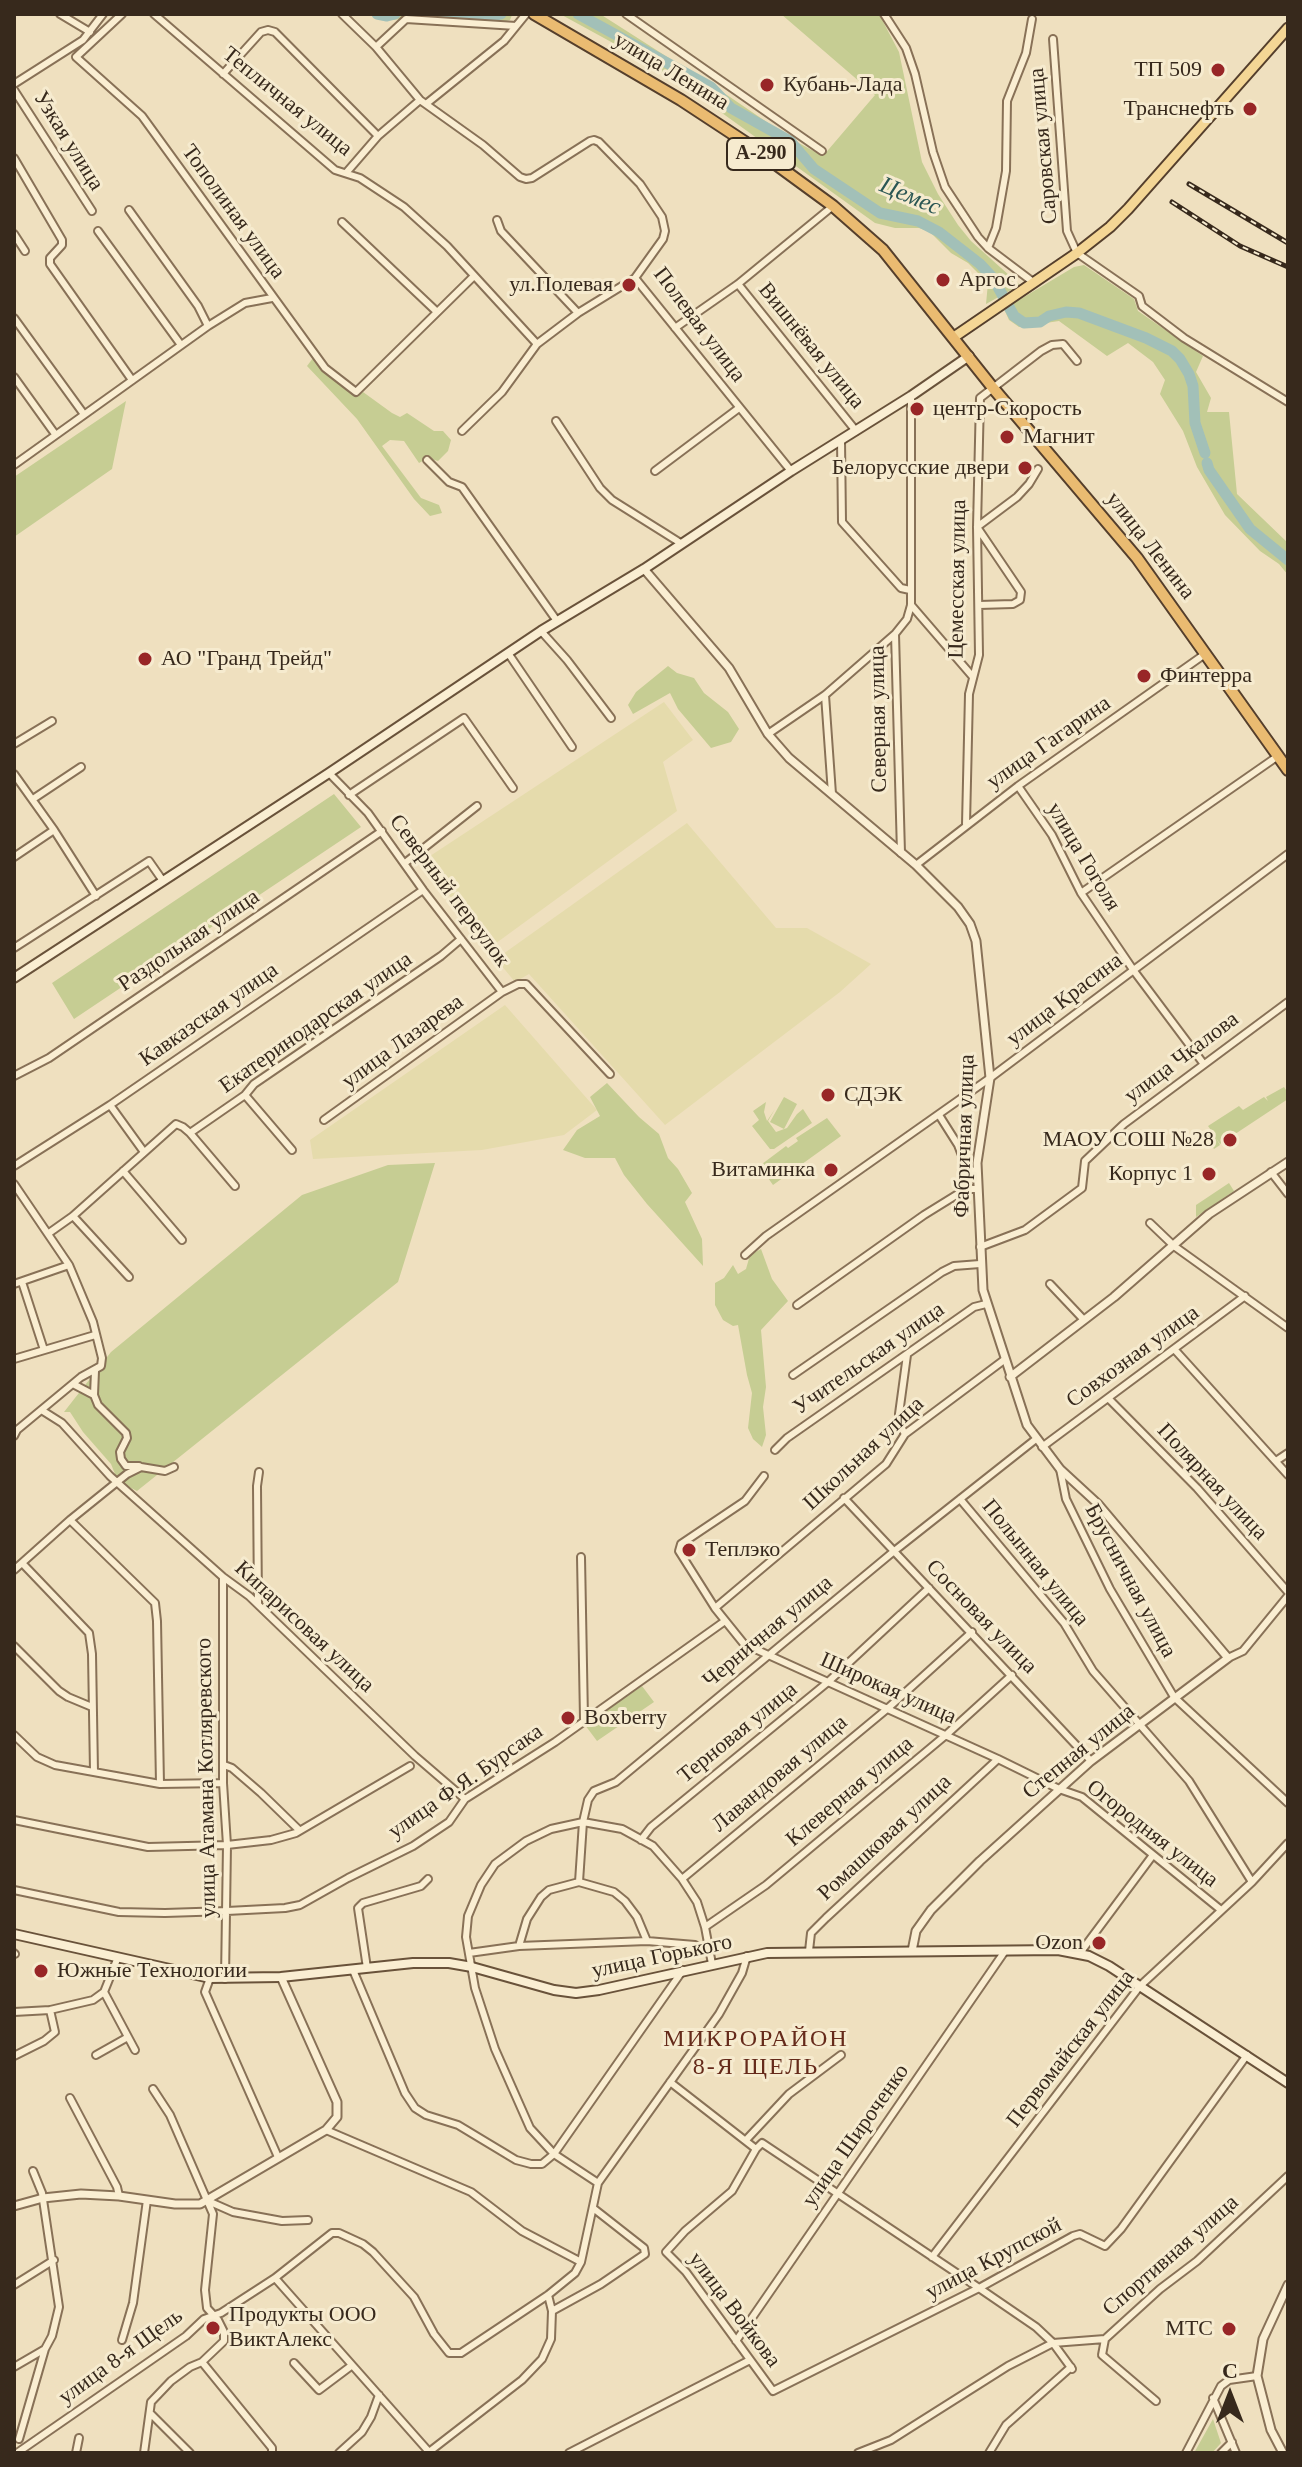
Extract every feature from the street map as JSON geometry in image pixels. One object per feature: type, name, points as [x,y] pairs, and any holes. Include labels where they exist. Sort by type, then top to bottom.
[{"type":"highway","name":"улица Ленина","points":[[534,14],[681,100],[751,146],[833,206],[883,250],[993,388],[1137,558],[1288,770]]},
{"type":"main road","points":[[954,337],[1076,251],[1128,209],[1288,28]]},
{"type":"main road","points":[[14,978],[541,631],[644,569],[969,356]]},
{"type":"main road","name":"улица Горького","points":[[14,1934],[210,1978],[281,1977],[413,1963],[449,1963],[576,1993],[747,1956],[809,1951],[1058,1950],[1080,1953],[1109,1966],[1288,2083]]},
{"type":"street","points":[[60,14],[90,32]]},
{"type":"street","points":[[14,87],[83,40],[103,14]]},
{"type":"street","name":"Тополиная улица","points":[[122,14],[76,57],[142,116],[325,368],[356,392],[437,312]]},
{"type":"street","name":"Тепличная улица","points":[[154,14],[335,170],[377,188],[404,207],[447,246],[537,344]]},
{"type":"street","name":"Полевая улица","points":[[342,14],[376,47],[423,102],[526,179],[590,141],[599,142],[640,184],[662,217],[663,239],[635,278],[791,471]]},
{"type":"street","points":[[346,173],[378,136],[504,41],[526,14]]},
{"type":"street","points":[[626,14],[822,151]]},
{"type":"street","points":[[884,14],[906,48],[945,187],[988,248],[1033,282]]},
{"type":"street","points":[[376,47],[406,19],[516,26]]},
{"type":"street","points":[[988,248],[996,228],[1006,171],[1007,101],[1026,53],[1032,19]]},
{"type":"street","points":[[223,74],[261,32],[275,32],[378,136]]},
{"type":"street","name":"Саровская улица","points":[[1053,39],[1067,231],[1076,251]]},
{"type":"street","name":"Узкая улица","points":[[14,87],[92,211]]},
{"type":"street","points":[[14,158],[62,240],[62,245],[50,258],[50,264],[132,380]]},
{"type":"street","points":[[675,328],[738,284],[833,206]]},
{"type":"street","points":[[129,210],[198,306],[208,326]]},
{"type":"street","points":[[497,220],[501,231],[578,313]]},
{"type":"street","points":[[342,222],[437,312],[474,276]]},
{"type":"street","points":[[98,231],[181,345]]},
{"type":"street","points":[[14,234],[25,251]]},
{"type":"street","points":[[1076,251],[1139,296],[1142,306],[1184,338],[1288,402]]},
{"type":"street","points":[[462,431],[502,392],[537,344],[578,313],[635,278]]},
{"type":"street","name":"Вишнёвая улица","points":[[738,284],[856,431]]},
{"type":"street","points":[[14,465],[208,326],[252,300],[272,298]]},
{"type":"street","points":[[14,318],[83,413]]},
{"type":"street","points":[[993,388],[1052,345],[1063,344],[1077,361]]},
{"type":"street","points":[[14,377],[55,434]]},
{"type":"street","name":"Цемесская улица","points":[[966,824],[969,694],[979,655],[977,527],[980,398],[993,388]]},
{"type":"street","points":[[911,396],[911,605],[973,677]]},
{"type":"street","points":[[655,471],[739,408]]},
{"type":"street","points":[[556,421],[600,488],[612,500],[682,544]]},
{"type":"street","points":[[841,440],[842,522],[901,588],[910,590]]},
{"type":"street","points":[[427,460],[449,482],[462,487],[557,621]]},
{"type":"street","points":[[979,605],[1013,604],[1020,600],[1021,592],[977,527],[1017,497],[1038,469]]},
{"type":"street","name":"Фабричная улица","points":[[644,569],[729,668],[768,734],[789,758],[916,865],[958,907],[970,924],[976,941],[990,1078],[977,1174],[980,1264],[986,1304],[1004,1360],[1027,1425],[1042,1447],[1060,1469],[1098,1504],[1228,1658]]},
{"type":"street","name":"Северная улица","points":[[901,853],[895,634],[907,619],[911,605]]},
{"type":"street","points":[[541,631],[611,718]]},
{"type":"street","points":[[768,734],[825,695],[895,634]]},
{"type":"street","points":[[508,653],[572,747]]},
{"type":"street","name":"улица Гагарина","points":[[916,865],[1018,786],[1205,654]]},
{"type":"street","points":[[825,695],[832,794]]},
{"type":"street","points":[[349,795],[464,718],[513,788]]},
{"type":"street","points":[[14,744],[52,721]]},
{"type":"street","points":[[1081,893],[1278,756]]},
{"type":"street","points":[[33,799],[81,767]]},
{"type":"street","name":"Северный переулок","points":[[329,773],[382,831],[502,992],[518,984],[526,984],[610,1074]]},
{"type":"street","points":[[14,774],[96,896]]},
{"type":"street","name":"улица Гоголя","points":[[1018,786],[1052,835],[1081,893],[1134,971],[1203,1063]]},
{"type":"street","points":[[405,863],[477,806]]},
{"type":"street","points":[[14,857],[54,830]]},
{"type":"street","name":"Раздольная улица","points":[[14,1076],[49,1058],[382,831]]},
{"type":"street","name":"улица Красина","points":[[745,1255],[766,1236],[990,1078],[1288,854]]},
{"type":"street","points":[[14,948],[149,861],[163,881]]},
{"type":"street","name":"Кавказская улица","points":[[14,1166],[110,1105],[423,890]]},
{"type":"street","name":"Екатеринодарская улица","points":[[190,1133],[245,1095],[254,1084],[441,956],[461,939]]},
{"type":"street","name":"улица Лазарева","points":[[324,1120],[502,992]]},
{"type":"street","name":"улица Чкалова","points":[[980,1247],[1025,1230],[1082,1188],[1085,1161],[1124,1124],[1288,1002]]},
{"type":"street","points":[[245,1095],[292,1150]]},
{"type":"street","points":[[110,1105],[144,1152]]},
{"type":"street","points":[[939,1115],[958,1145],[966,1166],[977,1174]]},
{"type":"street","points":[[49,1233],[73,1216],[172,1126],[179,1124],[235,1186]]},
{"type":"street","points":[[1010,1377],[1084,1320],[1209,1214],[1288,1162]]},
{"type":"street","points":[[123,1171],[182,1240]]},
{"type":"street","points":[[1271,1172],[1288,1194]]},
{"type":"street","points":[[14,1184],[69,1265],[93,1322],[102,1358],[94,1395]]},
{"type":"street","points":[[797,1305],[924,1215],[966,1189],[977,1189]]},
{"type":"street","points":[[73,1216],[129,1277]]},
{"type":"street","points":[[1150,1223],[1174,1246],[1288,1328]]},
{"type":"street","points":[[793,1375],[942,1272],[954,1266],[980,1264]]},
{"type":"street","points":[[44,1350],[18,1283],[69,1265]]},
{"type":"street","points":[[1050,1284],[1084,1320]]},
{"type":"street","name":"Совхозная улица","points":[[1042,1447],[1245,1296]]},
{"type":"street","name":"Учительская улица","points":[[775,1450],[787,1438],[974,1307],[986,1304]]},
{"type":"street","points":[[14,1359],[95,1335]]},
{"type":"street","points":[[1175,1350],[1288,1475]]},
{"type":"street","points":[[905,1434],[899,1414],[907,1355]]},
{"type":"street","name":"Школьная улица","points":[[715,1608],[886,1464],[905,1434],[1004,1360]]},
{"type":"street","points":[[15,1430],[43,1411],[81,1377],[98,1368]]},
{"type":"street","points":[[73,1384],[94,1395],[103,1410],[126,1433],[127,1438],[120,1452],[127,1474]]},
{"type":"street","name":"Полярная улица","points":[[1108,1398],[1197,1488],[1288,1594]]},
{"type":"street","name":"Кипарисовая улица","points":[[43,1411],[62,1423],[118,1481],[223,1577],[258,1604],[415,1756],[465,1799]]},
{"type":"street","name":"Черничная улица","points":[[579,1882],[583,1822],[588,1800],[594,1791],[616,1782],[893,1552],[1036,1439]]},
{"type":"street","points":[[1276,1461],[1288,1453]]},
{"type":"street","points":[[126,1466],[165,1471],[174,1467]]},
{"type":"street","points":[[14,1570],[118,1481],[141,1467]]},
{"type":"street","name":"Брусничная улица","points":[[1060,1469],[1066,1499],[1110,1589],[1174,1697],[1288,1803]]},
{"type":"street","points":[[258,1604],[259,1472]]},
{"type":"street","name":"Широкая улица","points":[[764,1476],[745,1501],[681,1544],[679,1551],[715,1608],[744,1644],[1059,1789]]},
{"type":"street","name":"Сосновая улица","points":[[844,1498],[1091,1761]]},
{"type":"street","name":"Полынная улица","points":[[960,1499],[1064,1623],[1093,1671],[1189,1781],[1252,1882]]},
{"type":"street","points":[[70,1520],[155,1603],[160,1784]]},
{"type":"street","points":[[581,1557],[584,1719]]},
{"type":"street","points":[[23,1564],[89,1633],[94,1772]]},
{"type":"street","name":"улица Атамана Котляревского","points":[[223,1577],[223,1783],[227,1845],[225,1979]]},
{"type":"street","name":"Терновая улица","points":[[641,1840],[651,1827],[828,1682],[929,1588]]},
{"type":"street","name":"Степная улица","points":[[912,1951],[916,1931],[931,1910],[1091,1761],[1174,1697],[1228,1658],[1243,1651],[1288,1594]]},
{"type":"street","name":"улица Ф.Я. Бурсака","points":[[14,1890],[119,1912],[227,1911],[300,1905],[413,1846],[449,1822],[465,1799],[542,1750],[725,1621]]},
{"type":"street","name":"Лавандовая улица","points":[[682,1879],[887,1709],[972,1632]]},
{"type":"street","points":[[14,1646],[59,1691],[92,1707]]},
{"type":"street","name":"Клеверная улица","points":[[705,1927],[766,1885],[946,1735],[1012,1675]]},
{"type":"street","points":[[14,1735],[45,1762],[160,1784],[223,1783]]},
{"type":"street","name":"Ромашковая улица","points":[[809,1951],[811,1933],[998,1759]]},
{"type":"street","points":[[224,1765],[232,1768],[261,1793],[299,1830]]},
{"type":"street","points":[[14,1820],[148,1847],[227,1845],[271,1840],[299,1830],[410,1766]]},
{"type":"street","name":"Огородняя улица","points":[[1059,1789],[1082,1797],[1221,1910]]},
{"type":"street","points":[[598,2183],[554,2154],[530,2128],[495,2049],[475,1988],[466,1937],[468,1916],[481,1885],[495,1864],[526,1841],[551,1829],[583,1822],[622,1829],[653,1846],[682,1879],[697,1902],[712,1964]]},
{"type":"street","name":"Первомайская улица","points":[[932,2257],[1140,1986],[1252,1882],[1288,1843]]},
{"type":"street","points":[[1080,1953],[1153,1855]]},
{"type":"street","points":[[367,1968],[358,1908],[363,1903],[421,1886],[428,1879]]},
{"type":"street","points":[[519,1946],[527,1919],[541,1897],[549,1890],[579,1882],[614,1892],[625,1901],[637,1917],[647,1941]]},
{"type":"street","points":[[469,1953],[519,1946],[647,1941],[695,1945],[709,1953]]},
{"type":"street","name":"улица Широченко","points":[[736,2341],[1005,1951]]},
{"type":"street","points":[[275,2278],[430,2452],[522,2380],[542,2359],[551,2339],[552,2311],[548,2295],[575,2273],[581,2262],[598,2183],[719,2014],[742,1973],[747,1956]]},
{"type":"street","points":[[14,2012],[50,2010],[93,2000],[104,1992],[118,1957]]},
{"type":"street","points":[[353,1970],[405,2093],[415,2108],[426,2115],[458,2125],[516,2160],[542,2164],[554,2154],[683,1970]]},
{"type":"street","points":[[14,2206],[43,2198],[81,2194],[187,2205],[208,2201],[326,2130],[337,2117],[337,2102],[281,1977]]},
{"type":"street","points":[[210,1978],[205,1992],[278,2157]]},
{"type":"street","points":[[104,1992],[135,2050]]},
{"type":"street","points":[[14,2056],[55,2032],[50,2010]]},
{"type":"street","points":[[96,2055],[128,2037]]},
{"type":"street","points":[[746,2140],[789,2094],[841,2055]]},
{"type":"street","name":"улица Крупской","points":[[773,2391],[979,2288],[1073,2236],[1080,2234],[1105,2246],[1121,2229],[1247,2055]]},
{"type":"street","points":[[670,2082],[756,2149],[762,2143],[1036,2327],[1053,2343],[1072,2368],[1006,2425],[989,2453]]},
{"type":"street","points":[[144,2453],[151,2402],[171,2381],[202,2362],[224,2341],[224,2332],[207,2308],[205,2290],[213,2214],[170,2115],[153,2089]]},
{"type":"street","points":[[70,2098],[119,2196]]},
{"type":"street","points":[[326,2130],[471,2192],[522,2231],[581,2262]]},
{"type":"street","name":"улица Войкова","points":[[756,2149],[732,2191],[685,2231],[666,2252],[686,2272],[773,2391]]},
{"type":"street","points":[[19,2439],[59,2307],[43,2198],[33,2171]]},
{"type":"street","name":"Спортивная улица","points":[[858,2453],[891,2440],[1008,2366],[1053,2343],[1105,2339],[1160,2289],[1197,2261],[1288,2176]]},
{"type":"street","points":[[122,2340],[133,2303],[147,2200]]},
{"type":"street","points":[[208,2201],[233,2212],[282,2221],[308,2220]]},
{"type":"street","points":[[552,2311],[601,2284],[643,2256],[645,2251],[593,2208]]},
{"type":"street","name":"улица 8-я Щель","points":[[17,2453],[186,2336],[204,2319],[221,2313],[275,2278],[332,2233],[363,2244],[373,2252],[414,2297],[449,2353],[461,2353],[548,2295]]},
{"type":"street","points":[[14,2285],[54,2260]]},
{"type":"street","points":[[1283,2453],[1271,2430],[1257,2376],[1263,2339],[1288,2285]]},
{"type":"street","points":[[1105,2339],[1102,2355],[1156,2401]]},
{"type":"street","points":[[14,2367],[45,2349]]},
{"type":"street","points":[[569,2453],[750,2360]]},
{"type":"street","points":[[202,2362],[272,2448],[272,2453]]},
{"type":"street","points":[[294,2363],[319,2390],[351,2366]]},
{"type":"street","points":[[1186,2453],[1221,2386],[1229,2380],[1257,2376]]},
{"type":"street","points":[[339,2453],[362,2432],[379,2395]]},
{"type":"street","points":[[1213,2398],[1236,2453]]},
{"type":"street","points":[[150,2413],[190,2453]]},
{"type":"street","points":[[76,2453],[79,2438]]},
{"type":"street","points":[[1221,2453],[1232,2442]]},
{"type":"shaded area","points":[[664,702],[693,740],[663,762],[677,811],[488,949],[424,860]]},
{"type":"shaded area","points":[[687,823],[776,928],[807,928],[871,964],[840,992],[665,1125],[529,974],[515,982],[496,959]]},
{"type":"shaded area","points":[[505,1005],[597,1110],[564,1135],[482,1150],[313,1159],[310,1140]]},
{"type":"green space","points":[[383,14],[512,15],[510,20],[498,23],[413,17],[393,20]]},
{"type":"green space","points":[[560,14],[600,14],[793,140],[823,156],[875,95],[781,14],[879,14],[899,52],[922,162],[938,194],[971,241],[1020,285],[986,304],[988,283],[930,232],[875,223],[635,55]]},
{"type":"green space","points":[[1084,265],[1134,299],[1138,311],[1203,356],[1196,372],[1211,398],[1207,412],[1229,412],[1237,494],[1288,543],[1288,575],[1225,515],[1197,467],[1183,431],[1160,394],[1165,380],[1153,362],[1128,343],[1107,356],[1059,321],[1019,327],[1009,320],[1004,309],[1074,267]]},
{"type":"green space","points":[[313,358],[357,396],[363,392],[392,413],[400,417],[407,413],[434,431],[443,431],[451,440],[448,451],[438,461],[428,458],[419,463],[404,441],[390,440],[382,446],[421,498],[439,505],[442,513],[430,516],[414,499],[357,419],[307,366]]},
{"type":"green space","points":[[126,401],[112,469],[14,537],[14,477]]},
{"type":"green space","points":[[668,666],[677,673],[694,678],[704,693],[728,712],[739,729],[731,742],[711,748],[678,709],[670,693],[633,714],[628,705],[636,692]]},
{"type":"green space","points":[[334,794],[361,827],[74,1019],[52,983]]},
{"type":"green space","points":[[607,1083],[659,1134],[668,1158],[692,1193],[685,1202],[702,1239],[703,1266],[647,1204],[615,1158],[585,1158],[563,1150],[577,1130],[600,1116],[590,1097]]},
{"type":"green space","points":[[1284,1087],[1288,1099],[1220,1144],[1216,1138],[1220,1145],[1214,1149],[1206,1137],[1213,1133],[1208,1126],[1239,1106],[1243,1110],[1264,1097],[1268,1101],[1266,1097]]},
{"type":"green space","points":[[784,1097],[797,1104],[784,1129],[770,1122]]},
{"type":"green space","points":[[766,1102],[764,1112],[767,1121],[775,1109],[768,1121],[776,1132],[787,1128],[803,1109],[812,1123],[770,1149],[752,1126],[759,1120],[753,1111]]},
{"type":"green space","points":[[827,1118],[841,1136],[773,1185],[761,1168],[762,1164]]},
{"type":"green space","points":[[435,1163],[398,1282],[137,1491],[125,1485],[70,1412],[64,1412],[111,1352],[302,1195],[388,1165]]},
{"type":"green space","points":[[1229,1183],[1234,1191],[1196,1217],[1196,1205]]},
{"type":"green space","points":[[761,1249],[772,1279],[788,1301],[761,1330],[766,1387],[763,1407],[766,1435],[762,1447],[753,1439],[748,1428],[752,1393],[738,1325],[733,1326],[723,1320],[715,1305],[715,1283],[724,1278],[733,1265],[738,1274],[746,1269],[750,1255]]},
{"type":"green space","points":[[642,1686],[654,1702],[597,1741],[585,1725]]},
{"type":"green space","points":[[1213,2419],[1221,2443],[1212,2453],[1194,2453]]},
{"type":"waterway","name":"Цемес","points":[[377,14],[395,14]]},
{"type":"waterway","name":"Цемес","points":[[433,14],[481,19],[501,14]]},
{"type":"waterway","name":"Цемес","points":[[578,14],[711,87],[731,108],[790,141],[814,169],[880,213],[918,221],[939,232],[980,264],[993,278],[1014,316],[1024,323],[1040,322],[1066,312],[1079,313],[1172,351],[1180,359],[1193,386],[1195,423],[1205,453]]},
{"type":"waterway","name":"Цемес","points":[[1207,463],[1250,529],[1288,560]]},
{"type":"railway","points":[[1189,184],[1288,243]]},
{"type":"railway","points":[[1172,202],[1240,246],[1288,267]]},
{"type":"place","name":"ТП 509","points":[[1218,70]]},
{"type":"place","name":"Кубань-Лада","points":[[767,85]]},
{"type":"place","name":"Транснефть","points":[[1250,109]]},
{"type":"place","name":"Аргос","points":[[943,280]]},
{"type":"place","name":"ул.Полевая","points":[[629,285]]},
{"type":"place","name":"центр-Скорость","points":[[917,409]]},
{"type":"place","name":"Магнит","points":[[1007,437]]},
{"type":"place","name":"Белорусские двери","points":[[1025,468]]},
{"type":"place","name":"АО \"Гранд Трейд\"","points":[[145,659]]},
{"type":"place","name":"Финтерра","points":[[1144,676]]},
{"type":"place","name":"СДЭК","points":[[828,1095]]},
{"type":"place","name":"МАОУ СОШ №28","points":[[1230,1140]]},
{"type":"place","name":"Витаминка","points":[[831,1170]]},
{"type":"place","name":"Корпус 1","points":[[1209,1174]]},
{"type":"place","name":"Теплэко","points":[[689,1550]]},
{"type":"place","name":"Boxberry","points":[[568,1718]]},
{"type":"place","name":"Ozon","points":[[1099,1943]]},
{"type":"place","name":"Южные Технологии","points":[[41,1971]]},
{"type":"place","name":"Продукты ООО ВиктАлекс","points":[[213,2328]]},
{"type":"place","name":"МТС","points":[[1229,2329]]},
{"type":"district","name":"МИКРОРАЙОН 8-Я ЩЕЛЬ","points":[[756,2054]]}]
